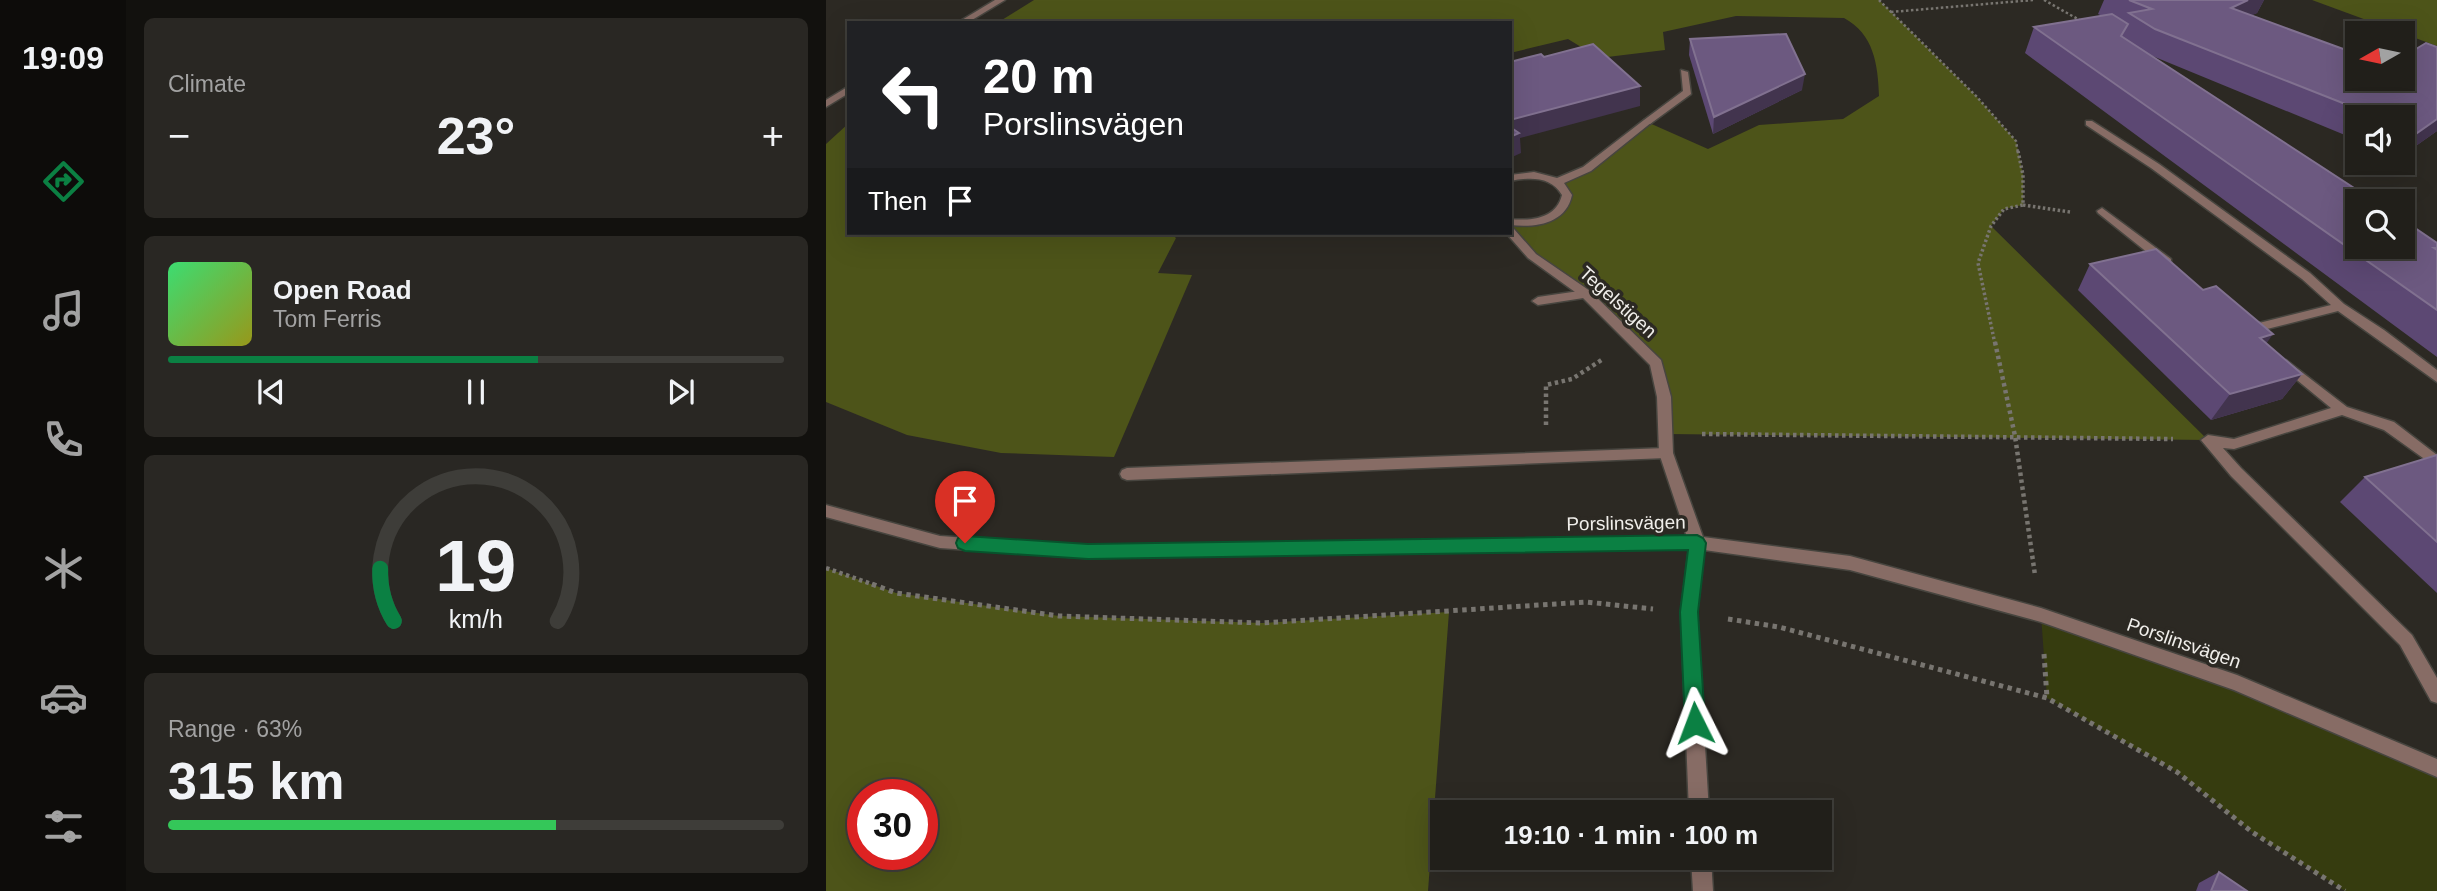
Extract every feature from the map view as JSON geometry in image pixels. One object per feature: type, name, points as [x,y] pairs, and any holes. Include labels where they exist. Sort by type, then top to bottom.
[{"type":"street","points":[[964,21],[1001,0]]},
{"type":"street","points":[[1557,182],[1587,169],[1688,92],[1685,72]]},
{"type":"street","points":[[826,104],[847,90]]},
{"type":"street","points":[[2089,123],[2209,205],[2306,276],[2340,307],[2381,333],[2437,377]]},
{"type":"street","points":[[1512,178],[1535,176],[1557,182],[1567,195],[1567,201],[1559,212],[1535,222],[1512,222]]},
{"type":"street","points":[[2102,211],[2178,271]]},
{"type":"street","name":"Tegelstigen","points":[[1512,233],[1532,256],[1586,294],[1656,363],[1664,397],[1666,453],[1697,543]]},
{"type":"street","points":[[1538,301],[1586,294]]},
{"type":"street","points":[[2246,330],[2340,307]]},
{"type":"street","points":[[2273,353],[2342,410],[2389,426],[2437,463]]},
{"type":"street","points":[[2208,440],[2234,444],[2342,410]]},
{"type":"street","points":[[2208,440],[2236,472],[2406,640],[2437,695]]},
{"type":"street","points":[[1127,474],[1666,453]]},
{"type":"street","name":"Porslinsvägen","points":[[826,511],[940,542],[1088,552],[1697,543],[1850,563],[2041,615],[2237,683],[2437,768]]},
{"type":"street","points":[[1697,543],[1689,612],[1698,800]]},
{"type":"street","points":[[1702,870],[1703,891]]},
{"type":"path","points":[[1879,0],[1968,87],[2016,141],[2024,205]]},
{"type":"path","points":[[1891,12],[2033,0]]},
{"type":"path","points":[[2044,0],[2092,27]]},
{"type":"path","points":[[2041,615],[2015,436],[1978,263],[1991,226],[2004,209],[2024,205],[2062,212],[2102,211]]},
{"type":"path","points":[[1545,457],[1546,385],[1572,379],[1632,340]]},
{"type":"path","points":[[1667,434],[2208,440]]},
{"type":"path","points":[[826,568],[895,593],[1059,616],[1262,623],[1586,602],[1689,612],[1779,627],[2047,698],[2178,772],[2252,832],[2345,891]]},
{"type":"green space","points":[[1034,0],[1879,0],[1977,97],[2016,141],[2023,175],[2023,205],[2004,209],[1991,226],[2208,440],[1667,434],[1656,363],[1586,294],[1532,256],[1512,233],[1512,222],[1543,220],[1567,201],[1557,182],[1587,169],[1647,122],[1708,149],[1759,125],[1843,119],[1879,96],[1875,62],[1868,42],[1854,25],[1844,18],[1736,16],[1663,32],[1665,50],[1599,58],[1568,39],[1512,53],[1512,21],[1000,21]]},
{"type":"green space","points":[[2312,0],[2437,0],[2437,46],[2415,38],[2415,21],[2369,21]]},
{"type":"green space","points":[[847,125],[847,235],[1172,235],[1176,238],[1158,273],[1192,275],[1114,457],[1001,453],[907,435],[826,402],[826,144]]},
{"type":"green space","points":[[826,568],[896,593],[1059,616],[1262,623],[1449,612],[1435,800],[1430,800],[1428,891],[826,891]]},
{"type":"green space","points":[[2041,615],[2437,768],[2437,891],[2345,891],[2252,832],[2177,772],[2047,698]]},
{"type":"building","points":[[2129,0],[2248,0],[2231,8],[2345,50],[2345,91],[2415,91],[2415,50],[2426,43],[2437,47],[2437,119],[2417,133],[2415,105],[2348,105],[2155,29],[2129,13],[2152,9]]},
{"type":"building","points":[[2112,14],[2128,24],[2121,36],[2356,189],[2345,189],[2345,245],[2034,27]]},
{"type":"building","points":[[1786,34],[1805,74],[1714,117],[1690,39]]},
{"type":"building","points":[[1593,44],[1640,86],[1512,119],[1512,61],[1541,54],[1544,57]]},
{"type":"building","points":[[2415,228],[2437,243],[2437,248],[2434,248],[2437,250],[2437,310],[2364,259],[2415,259]]},
{"type":"building","points":[[2156,249],[2203,290],[2216,286],[2273,334],[2260,338],[2302,374],[2230,394],[2090,264]]},
{"type":"building","points":[[2437,455],[2437,542],[2365,477]]},
{"type":"building","points":[[2219,872],[2247,891],[2211,891]]},
{"type":"route","points":[[965,543],[1088,552],[1697,543],[1689,612],[1695,723]]}]
